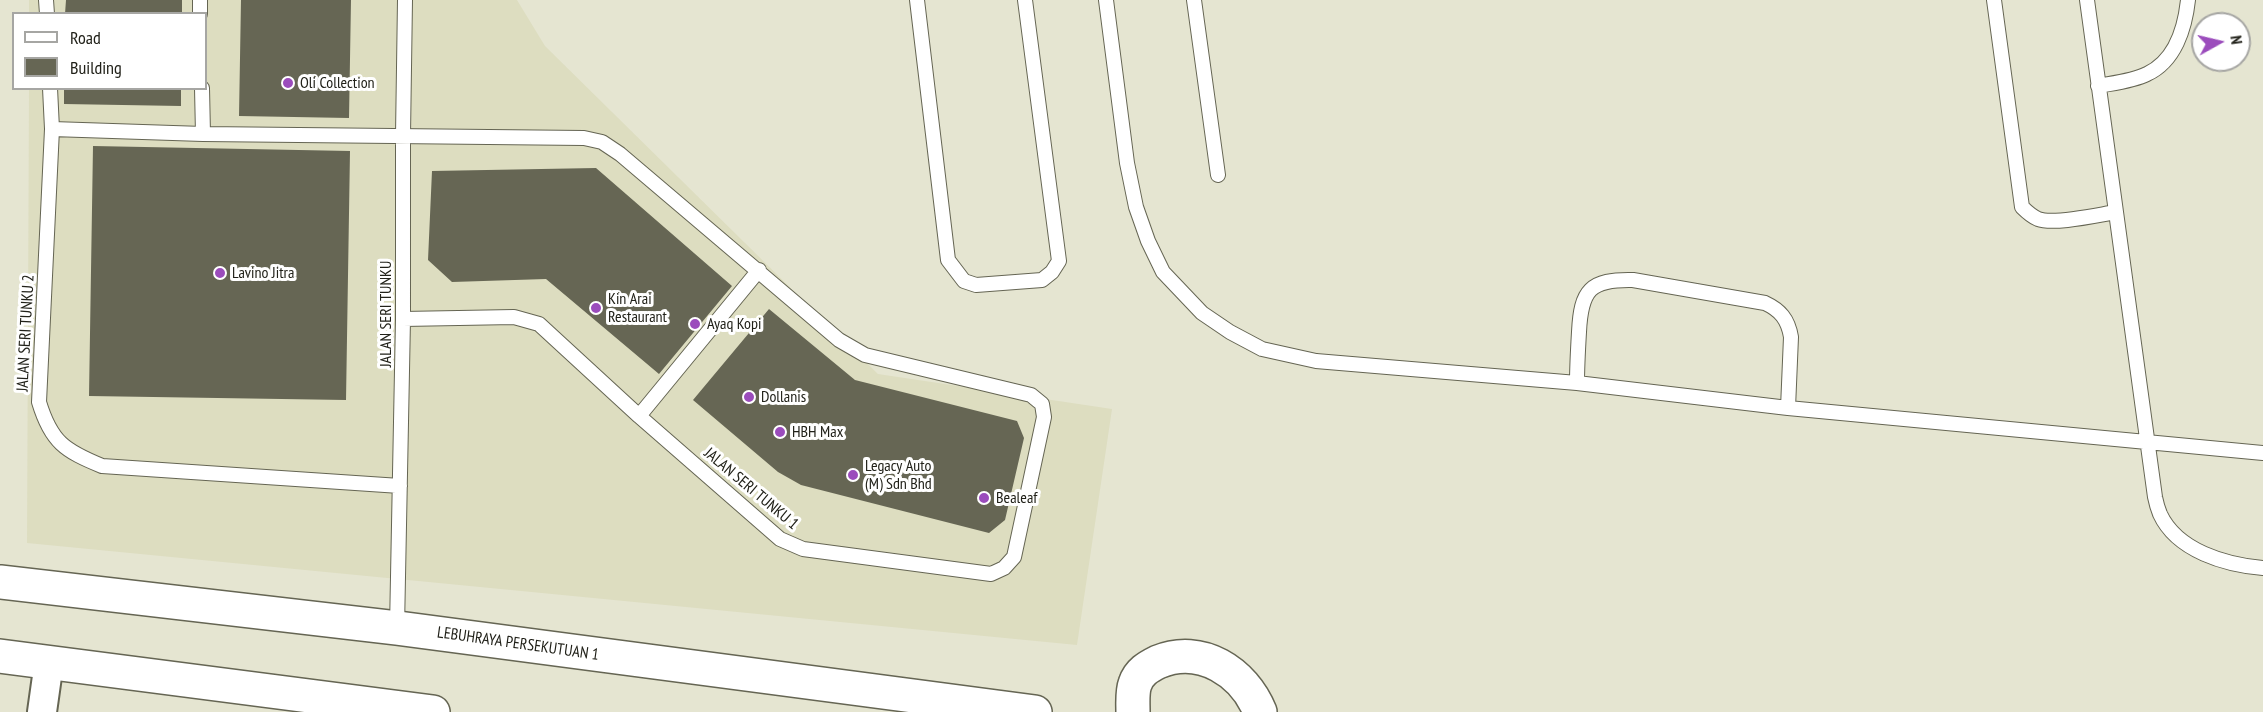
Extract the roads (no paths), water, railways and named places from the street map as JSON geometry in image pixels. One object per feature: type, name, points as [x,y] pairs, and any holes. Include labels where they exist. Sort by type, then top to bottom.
[{"type":"highway","name":"LEBUHRAYA PERSEKUTUAN 1","points":[[0,582],[397,628],[1035,712]]},
{"type":"highway","points":[[0,656],[434,712]]},
{"type":"highway","points":[[1133,712],[1134,686],[1140,673],[1169,658],[1191,656],[1210,659],[1242,681],[1255,699],[1260,712]]},
{"type":"street","points":[[42,712],[49,662]]},
{"type":"lane","name":"JALAN SERI TUNKU","points":[[397,628],[403,319],[405,0]]},
{"type":"lane","points":[[917,0],[948,260],[964,281],[976,285],[1042,280],[1052,272],[1059,261],[1025,0]]},
{"type":"lane","points":[[1106,0],[1127,163],[1136,207],[1148,242],[1163,272],[1202,313],[1230,332],[1262,348],[1316,361],[1576,383],[1788,408],[2263,453]]},
{"type":"lane","points":[[1194,0],[1218,175]]},
{"type":"lane","points":[[1994,0],[2022,207],[2039,219],[2051,221],[2116,212]]},
{"type":"lane","points":[[2087,0],[2155,496],[2160,514],[2169,528],[2186,544],[2219,560],[2263,568]]},
{"type":"lane","points":[[2098,86],[2137,78],[2160,66],[2180,38],[2188,0]]},
{"type":"lane","name":"JALAN SERI TUNKU 2","points":[[50,90],[52,129],[39,402],[45,422],[56,439],[74,454],[102,466],[400,486]]},
{"type":"lane","points":[[202,90],[202,135]]},
{"type":"lane","points":[[52,129],[202,135],[584,138],[602,142],[620,154],[759,270],[639,416]]},
{"type":"lane","name":"JALAN SERI TUNKU 1","points":[[403,319],[514,317],[539,324],[639,416],[780,539],[803,549],[991,574],[1004,568],[1014,557],[1044,417],[1042,404],[1031,395],[865,355],[838,340],[759,270]]},
{"type":"lane","points":[[1576,383],[1581,309],[1586,294],[1598,284],[1612,280],[1633,280],[1765,303],[1778,309],[1789,327],[1791,337],[1788,408]]},
{"type":"place","name":"Oli Collection","points":[[288,83]]},
{"type":"place","name":"Lavino Jitra","points":[[220,273]]},
{"type":"place","name":"Kin Arai Restaurant","points":[[596,308]]},
{"type":"place","name":"Ayaq Kopi","points":[[695,324]]},
{"type":"place","name":"Dollanis","points":[[749,397]]},
{"type":"place","name":"HBH Max","points":[[780,432]]},
{"type":"place","name":"Legacy Auto (M) Sdn Bhd","points":[[853,475]]},
{"type":"place","name":"Bealeaf","points":[[984,498]]}]
